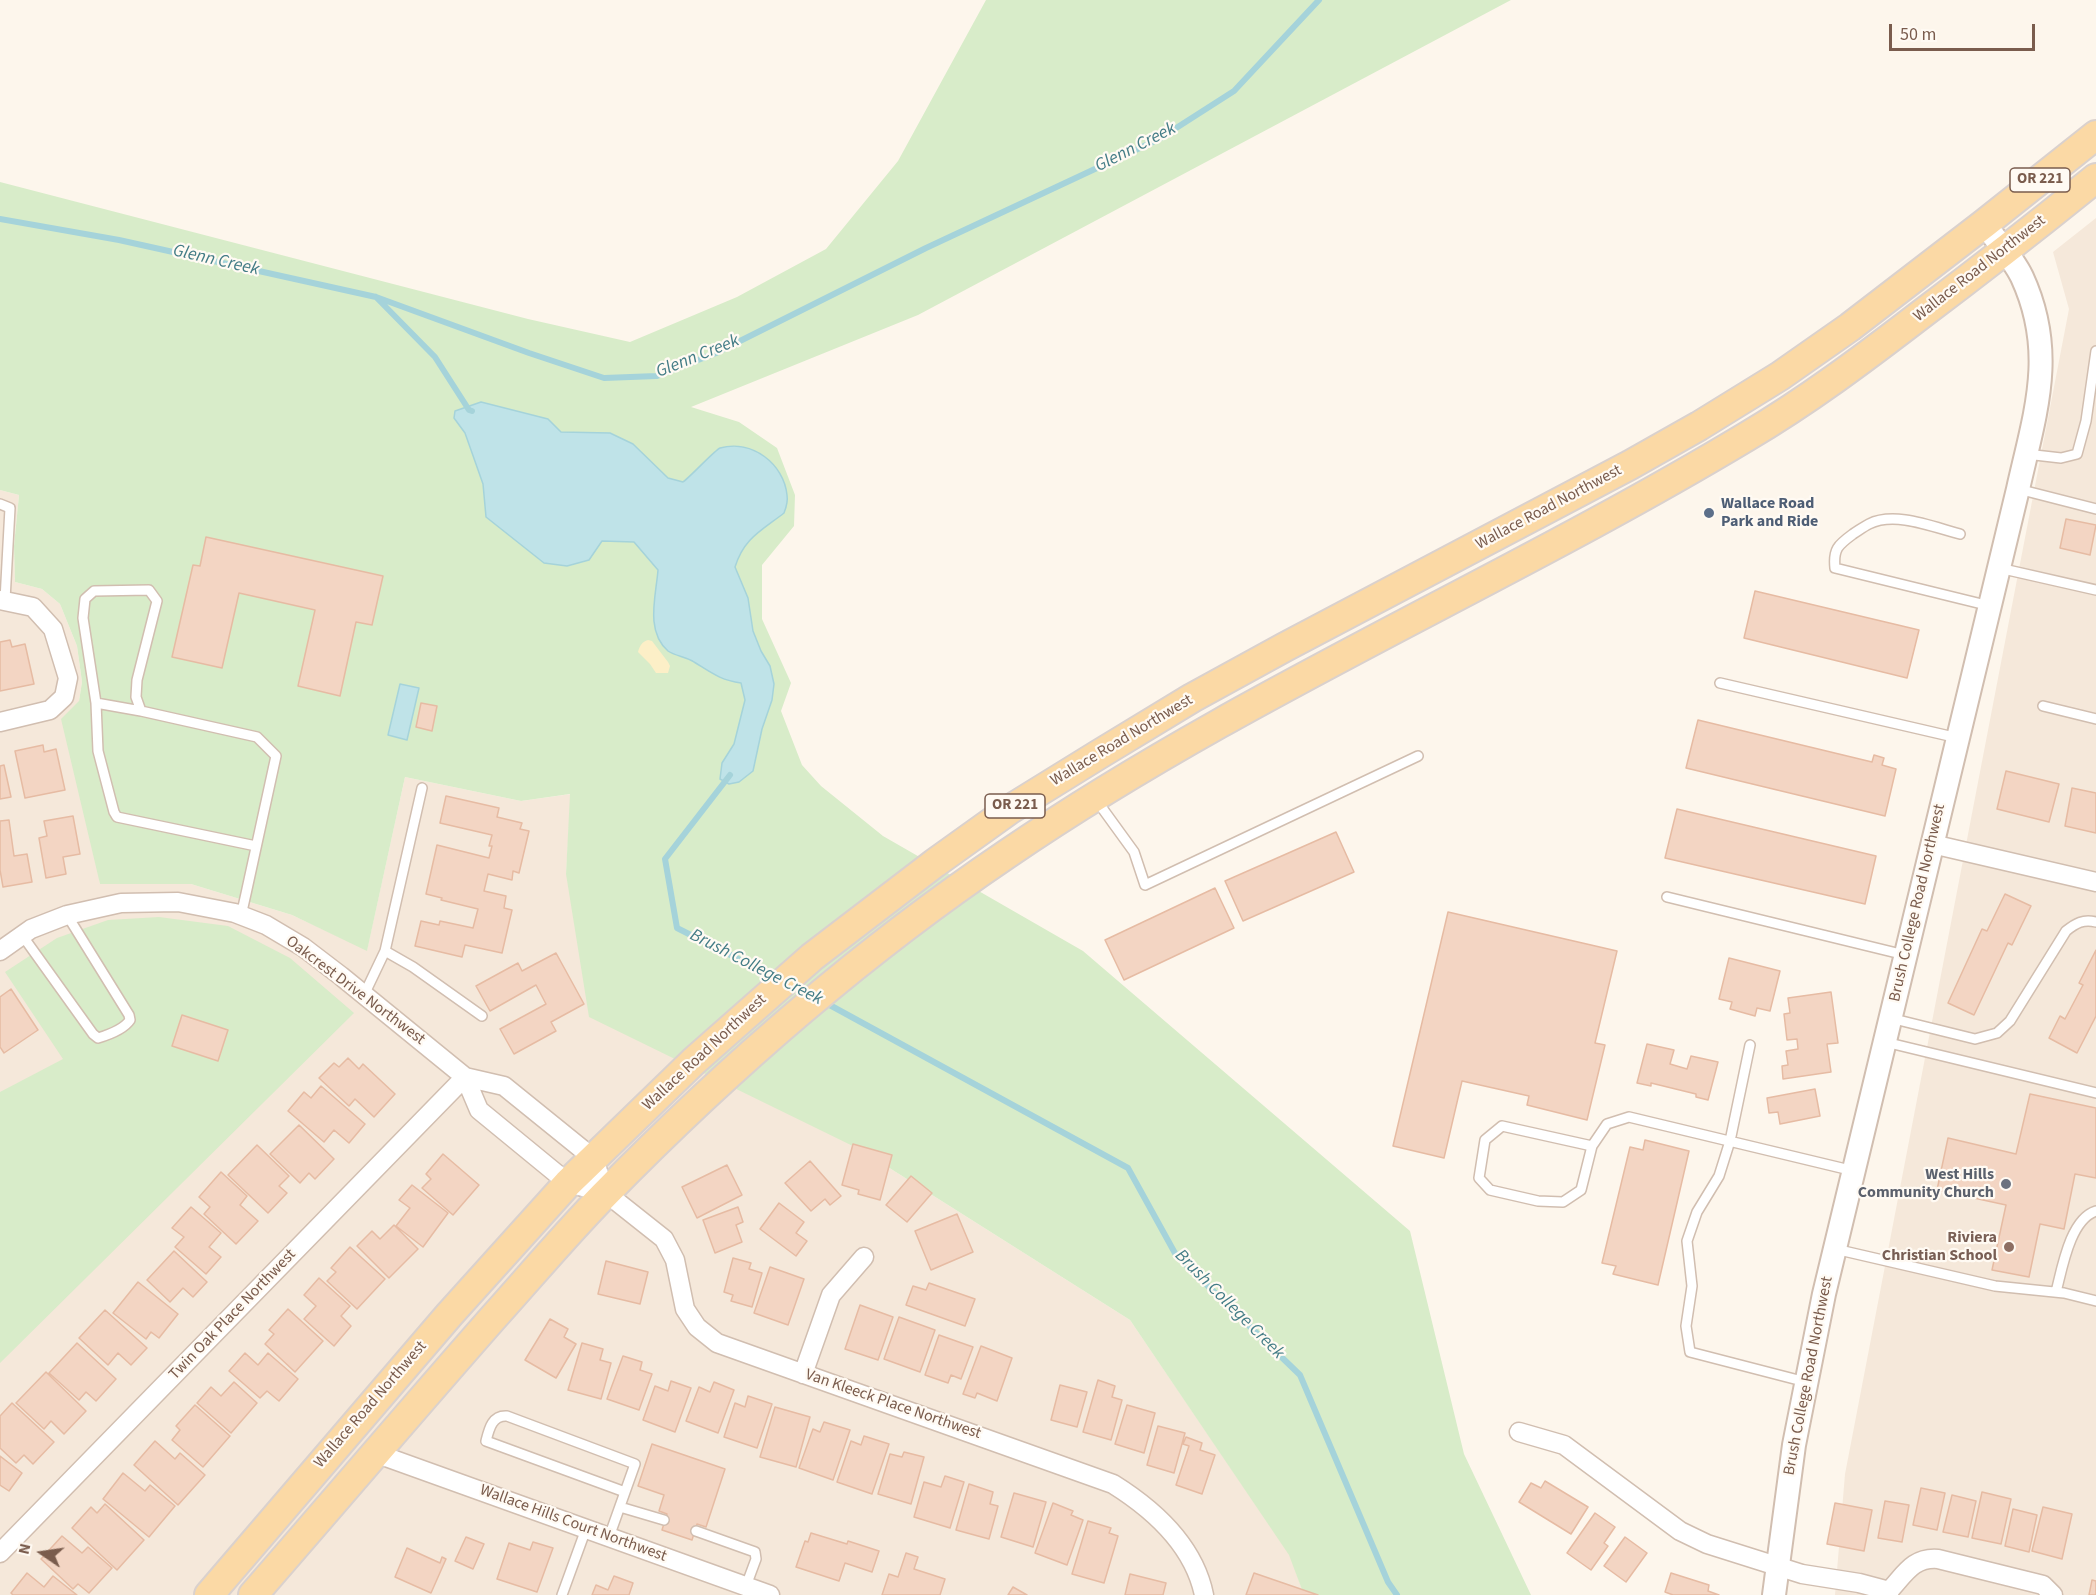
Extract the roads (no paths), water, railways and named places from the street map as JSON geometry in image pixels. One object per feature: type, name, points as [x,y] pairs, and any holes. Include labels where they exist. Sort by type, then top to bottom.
[{"type":"main road","name":"Wallace Road Northwest","points":[[209,1595],[449,1315],[568,1183],[694,1061],[804,964],[926,869],[1009,810],[1192,699],[1699,426],[1780,376],[1842,333],[2096,135]]},
{"type":"main road","name":"Wallace Road Northwest","points":[[253,1595],[375,1453],[606,1193],[776,1033],[880,948],[1005,855],[1094,796],[1245,707],[1625,508],[1750,435],[1837,379],[2005,251],[2096,178]]},
{"type":"street","name":"Brush College Road Northwest","points":[[1774,1595],[1791,1465],[1835,1248],[2018,489],[2041,380],[2042,354],[2033,305],[2021,275],[1984,224]]},
{"type":"street","points":[[0,722],[50,710],[63,697],[68,678],[53,629],[33,607],[2,600]]},
{"type":"street","points":[[1932,844],[2096,882]]},
{"type":"street","name":"Oakcrest Drive Northwest","points":[[0,951],[32,929],[67,915],[121,903],[177,902],[241,916],[266,926],[303,947],[465,1077],[504,1086],[593,1158]]},
{"type":"street","name":"Oakcrest Drive Northwest","points":[[465,1077],[479,1110],[568,1183],[606,1193]]},
{"type":"street","name":"Twin Oak Place Northwest","points":[[0,1553],[465,1077]]},
{"type":"street","points":[[593,1158],[606,1193]]},
{"type":"street","name":"Van Kleeck Place Northwest","points":[[606,1193],[664,1239],[675,1260],[685,1308],[697,1327],[717,1343],[1113,1484],[1140,1501],[1167,1528],[1189,1556],[1204,1595]]},
{"type":"street","points":[[803,1374],[831,1295],[864,1257]]},
{"type":"street","points":[[1519,1432],[1564,1445],[1680,1531],[1707,1544],[1802,1574],[1859,1583],[1889,1593],[1914,1564],[1926,1558],[1938,1559],[2043,1585],[2053,1595]]},
{"type":"street","name":"Wallace Hills Court Northwest","points":[[375,1453],[770,1595]]},
{"type":"lane","points":[[2026,454],[2061,458],[2077,454],[2086,421],[2096,351]]},
{"type":"lane","points":[[2018,489],[2096,509]]},
{"type":"lane","points":[[0,504],[10,508],[2,600]]},
{"type":"lane","points":[[1960,534],[1903,520],[1887,519],[1870,523],[1840,543],[1834,555],[1835,568],[1990,606]]},
{"type":"lane","points":[[1999,568],[2096,590]]},
{"type":"lane","points":[[141,711],[136,697],[137,680],[157,601],[149,590],[94,591],[85,599],[83,618],[96,703],[98,751],[117,817],[256,846]]},
{"type":"lane","points":[[1720,683],[1958,738]]},
{"type":"lane","points":[[96,703],[257,738],[276,756],[241,916]]},
{"type":"lane","points":[[2043,706],[2096,719]]},
{"type":"lane","points":[[1094,796],[1134,852],[1145,885],[1418,756]]},
{"type":"lane","points":[[364,995],[386,951],[422,788]]},
{"type":"lane","points":[[1667,897],[1905,955]]},
{"type":"lane","points":[[22,935],[93,1034],[98,1038],[127,1025],[130,1020],[129,1015],[67,915]]},
{"type":"lane","points":[[1890,1018],[1975,1039],[1997,1033],[2010,1021],[2066,931],[2076,923],[2087,920],[2096,922]]},
{"type":"lane","points":[[386,951],[413,967],[482,1016]]},
{"type":"lane","points":[[1885,1042],[2096,1093]]},
{"type":"lane","points":[[1750,1045],[1731,1141],[1719,1176],[1697,1212],[1687,1241],[1692,1286],[1686,1326],[1690,1352],[1806,1382]]},
{"type":"lane","points":[[1592,1146],[1502,1126],[1485,1140],[1479,1178],[1490,1190],[1538,1201],[1563,1202],[1581,1190],[1592,1146],[1607,1124],[1629,1117],[1854,1171]]},
{"type":"lane","points":[[2056,1292],[2068,1248],[2079,1224],[2092,1212],[2096,1212]]},
{"type":"lane","points":[[1835,1248],[1995,1286],[2056,1292],[2096,1301]]},
{"type":"lane","points":[[609,1537],[635,1464],[507,1416],[501,1416],[491,1424],[486,1441],[625,1492]]},
{"type":"lane","points":[[620,1507],[664,1520]]},
{"type":"lane","points":[[562,1595],[586,1529]]},
{"type":"lane","points":[[696,1531],[755,1552],[756,1558],[746,1586]]},
{"type":"water","points":[[481,402],[548,419],[561,432],[610,433],[633,444],[668,478],[683,482],[717,450],[732,446],[754,451],[773,464],[780,473],[787,495],[784,513],[748,542],[735,567],[748,598],[753,631],[770,666],[774,684],[772,700],[762,729],[753,771],[739,782],[729,784],[720,779],[722,763],[734,744],[745,700],[741,683],[722,678],[691,660],[671,653],[661,643],[654,623],[658,570],[634,542],[602,541],[589,560],[567,566],[544,563],[486,517],[483,484],[465,433],[454,418],[455,411]]},
{"type":"water","points":[[400,684],[419,688],[407,740],[388,735]]},
{"type":"waterway","name":"Glenn Creek","points":[[0,219],[119,240],[376,297],[604,378],[657,376],[716,353],[926,248],[1159,139],[1234,91],[1319,0]]},
{"type":"waterway","name":"Brush College Creek","points":[[376,297],[435,357],[469,410],[472,411]]},
{"type":"waterway","name":"Brush College Creek","points":[[730,775],[665,859],[677,928],[776,978]]},
{"type":"waterway","name":"Brush College Creek","points":[[826,1003],[1128,1168],[1176,1255],[1300,1375],[1388,1582],[1397,1595]]},
{"type":"place","name":"Wallace Road Park and Ride","points":[[1709,513]]},
{"type":"place","name":"West Hills Community Church","points":[[2006,1184]]},
{"type":"place","name":"Riviera Christian School","points":[[2009,1247]]}]
